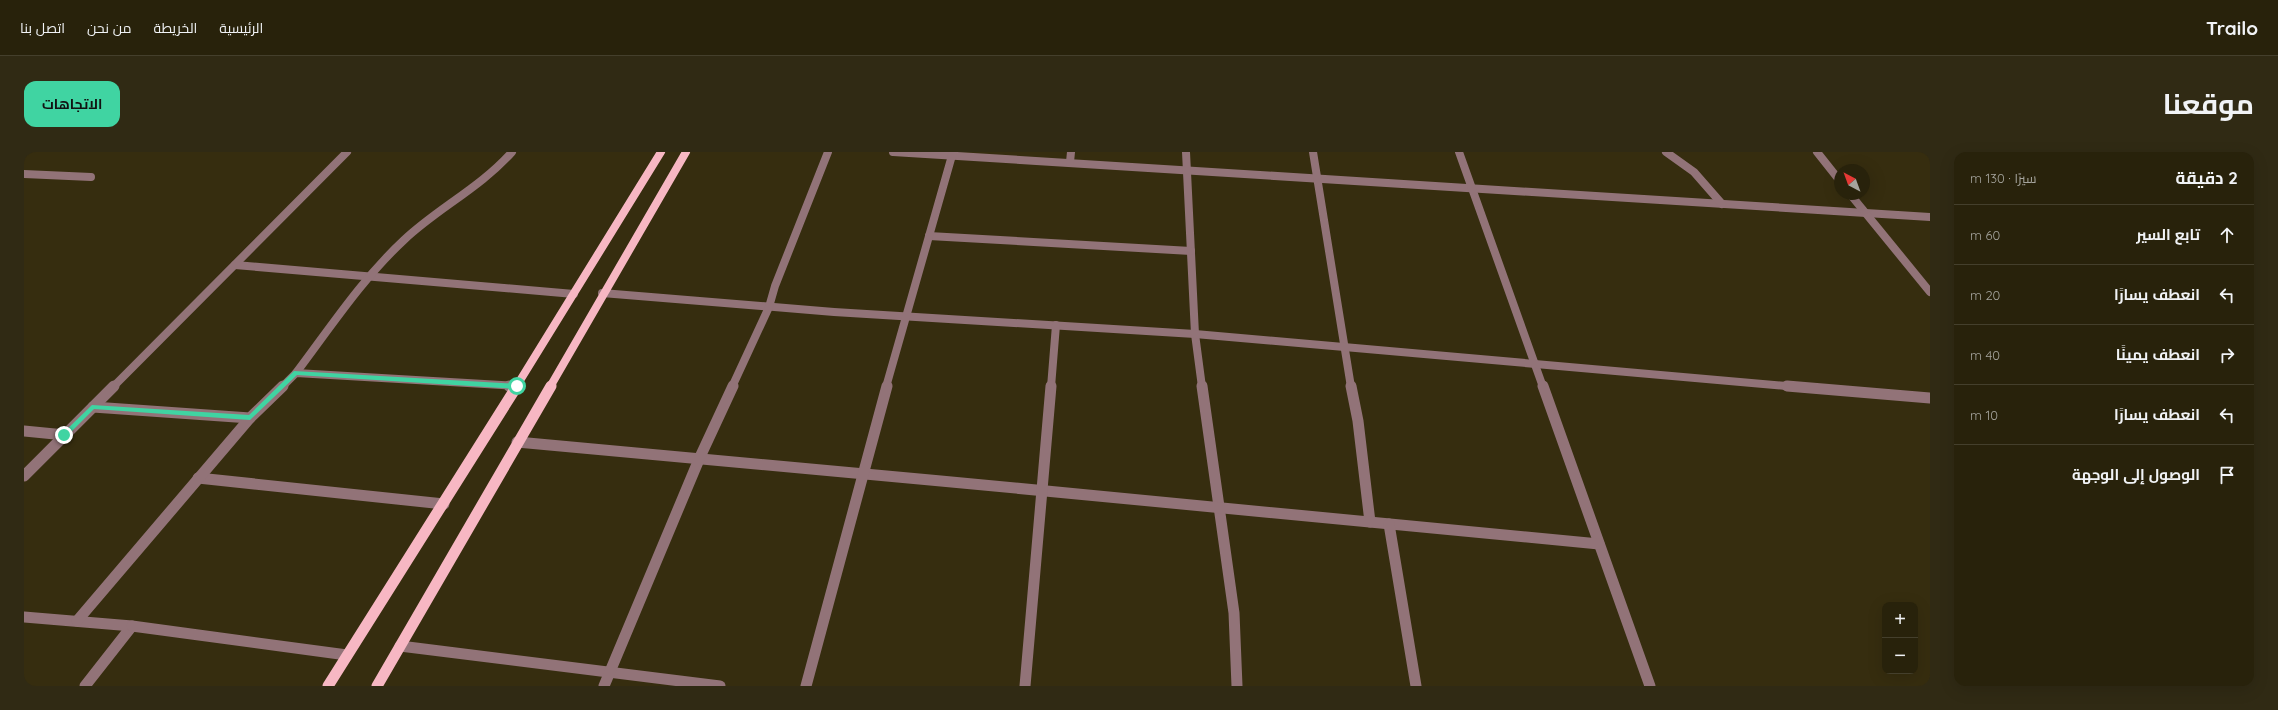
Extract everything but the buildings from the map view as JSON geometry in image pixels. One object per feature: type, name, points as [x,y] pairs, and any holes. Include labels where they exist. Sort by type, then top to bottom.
[{"type":"main road","points":[[328,686],[444,504],[661,152]]},
{"type":"main road","points":[[378,686],[602,293],[686,152]]},
{"type":"street","points":[[24,476],[347,152]]},
{"type":"street","points":[[77,621],[250,418],[296,373],[370,276],[402,241],[424,223],[478,185],[502,164],[512,152]]},
{"type":"street","points":[[604,686],[700,457],[769,307],[775,286],[828,152]]},
{"type":"street","points":[[893,152],[953,154],[1930,216]]},
{"type":"street","points":[[1070,162],[1071,152]]},
{"type":"street","points":[[1186,152],[1195,334],[1218,509],[1234,614],[1237,686]]},
{"type":"street","points":[[1312,152],[1344,347],[1358,421],[1370,522]]},
{"type":"street","points":[[1459,152],[1533,364],[1650,686]]},
{"type":"street","points":[[1666,152],[1694,172],[1722,204]]},
{"type":"street","points":[[1817,152],[1834,174]]},
{"type":"street","points":[[806,686],[862,472],[953,154]]},
{"type":"street","points":[[24,174],[91,177]]},
{"type":"street","points":[[1854,200],[1930,292]]},
{"type":"street","points":[[929,236],[1191,251]]},
{"type":"street","points":[[235,264],[574,294]]},
{"type":"street","points":[[602,293],[769,307],[1195,334],[1930,398]]},
{"type":"street","points":[[1025,686],[1056,325]]},
{"type":"street","points":[[296,373],[517,386]]},
{"type":"street","points":[[92,407],[250,418]]},
{"type":"street","points":[[24,431],[64,435]]},
{"type":"street","points":[[517,442],[862,472],[1218,509],[1599,544]]},
{"type":"street","points":[[198,478],[444,504]]},
{"type":"street","points":[[1389,524],[1416,686]]},
{"type":"street","points":[[24,617],[132,626],[347,655]]},
{"type":"street","points":[[85,686],[132,626]]},
{"type":"street","points":[[400,646],[608,674],[720,686]]},
{"type":"route","points":[[64,435],[92,407],[250,418],[296,373],[517,386]]}]
